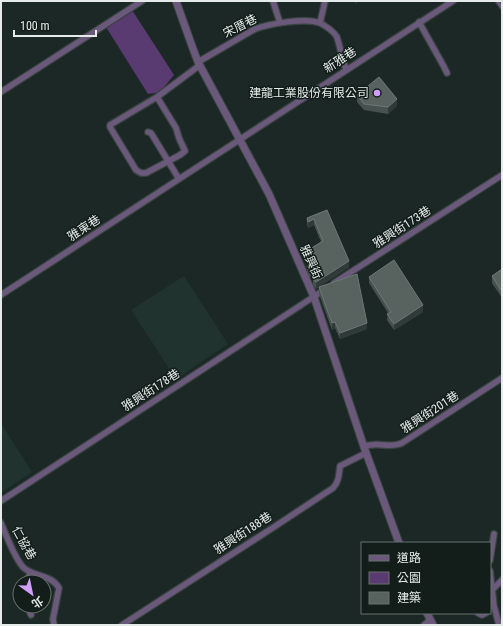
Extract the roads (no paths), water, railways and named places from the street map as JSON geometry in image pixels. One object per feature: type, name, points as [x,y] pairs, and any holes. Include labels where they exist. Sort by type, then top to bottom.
[{"type":"street","points":[[1,92],[142,1]]},
{"type":"street","name":"雅興街","points":[[176,1],[199,63],[269,194],[314,297],[365,450],[399,542]]},
{"type":"street","points":[[273,1],[280,23]]},
{"type":"street","points":[[325,1],[320,23],[337,37],[346,70]]},
{"type":"street","name":"新雅巷","points":[[240,139],[452,1]]},
{"type":"street","name":"宋厝巷","points":[[199,63],[255,29],[280,23],[304,21],[320,23]]},
{"type":"street","points":[[419,22],[447,74]]},
{"type":"street","points":[[157,96],[176,128],[178,138],[185,152],[143,174],[136,170],[110,125],[157,96],[199,63]]},
{"type":"street","points":[[148,132],[151,133],[178,179]]},
{"type":"street","name":"雅東巷","points":[[1,295],[240,139]]},
{"type":"street","name":"雅興街173巷","points":[[314,297],[502,175]]},
{"type":"street","name":"雅興街178巷","points":[[1,501],[314,297]]},
{"type":"street","name":"雅興街201巷","points":[[365,450],[370,445],[398,445],[502,378]]},
{"type":"street","name":"雅興街188巷","points":[[122,625],[333,488],[337,481],[340,466],[365,450]]},
{"type":"street","name":"仁協巷","points":[[1,523],[16,557],[23,568],[50,579],[57,584],[59,588],[53,619],[54,625]]},
{"type":"street","points":[[491,554],[494,534]]},
{"type":"street","points":[[491,580],[492,608],[499,625]]},
{"type":"street","points":[[492,590],[502,580]]},
{"type":"lane","points":[[497,1],[502,8]]},
{"type":"place","name":"建龍工業股份有限公司","points":[[377,93]]}]
